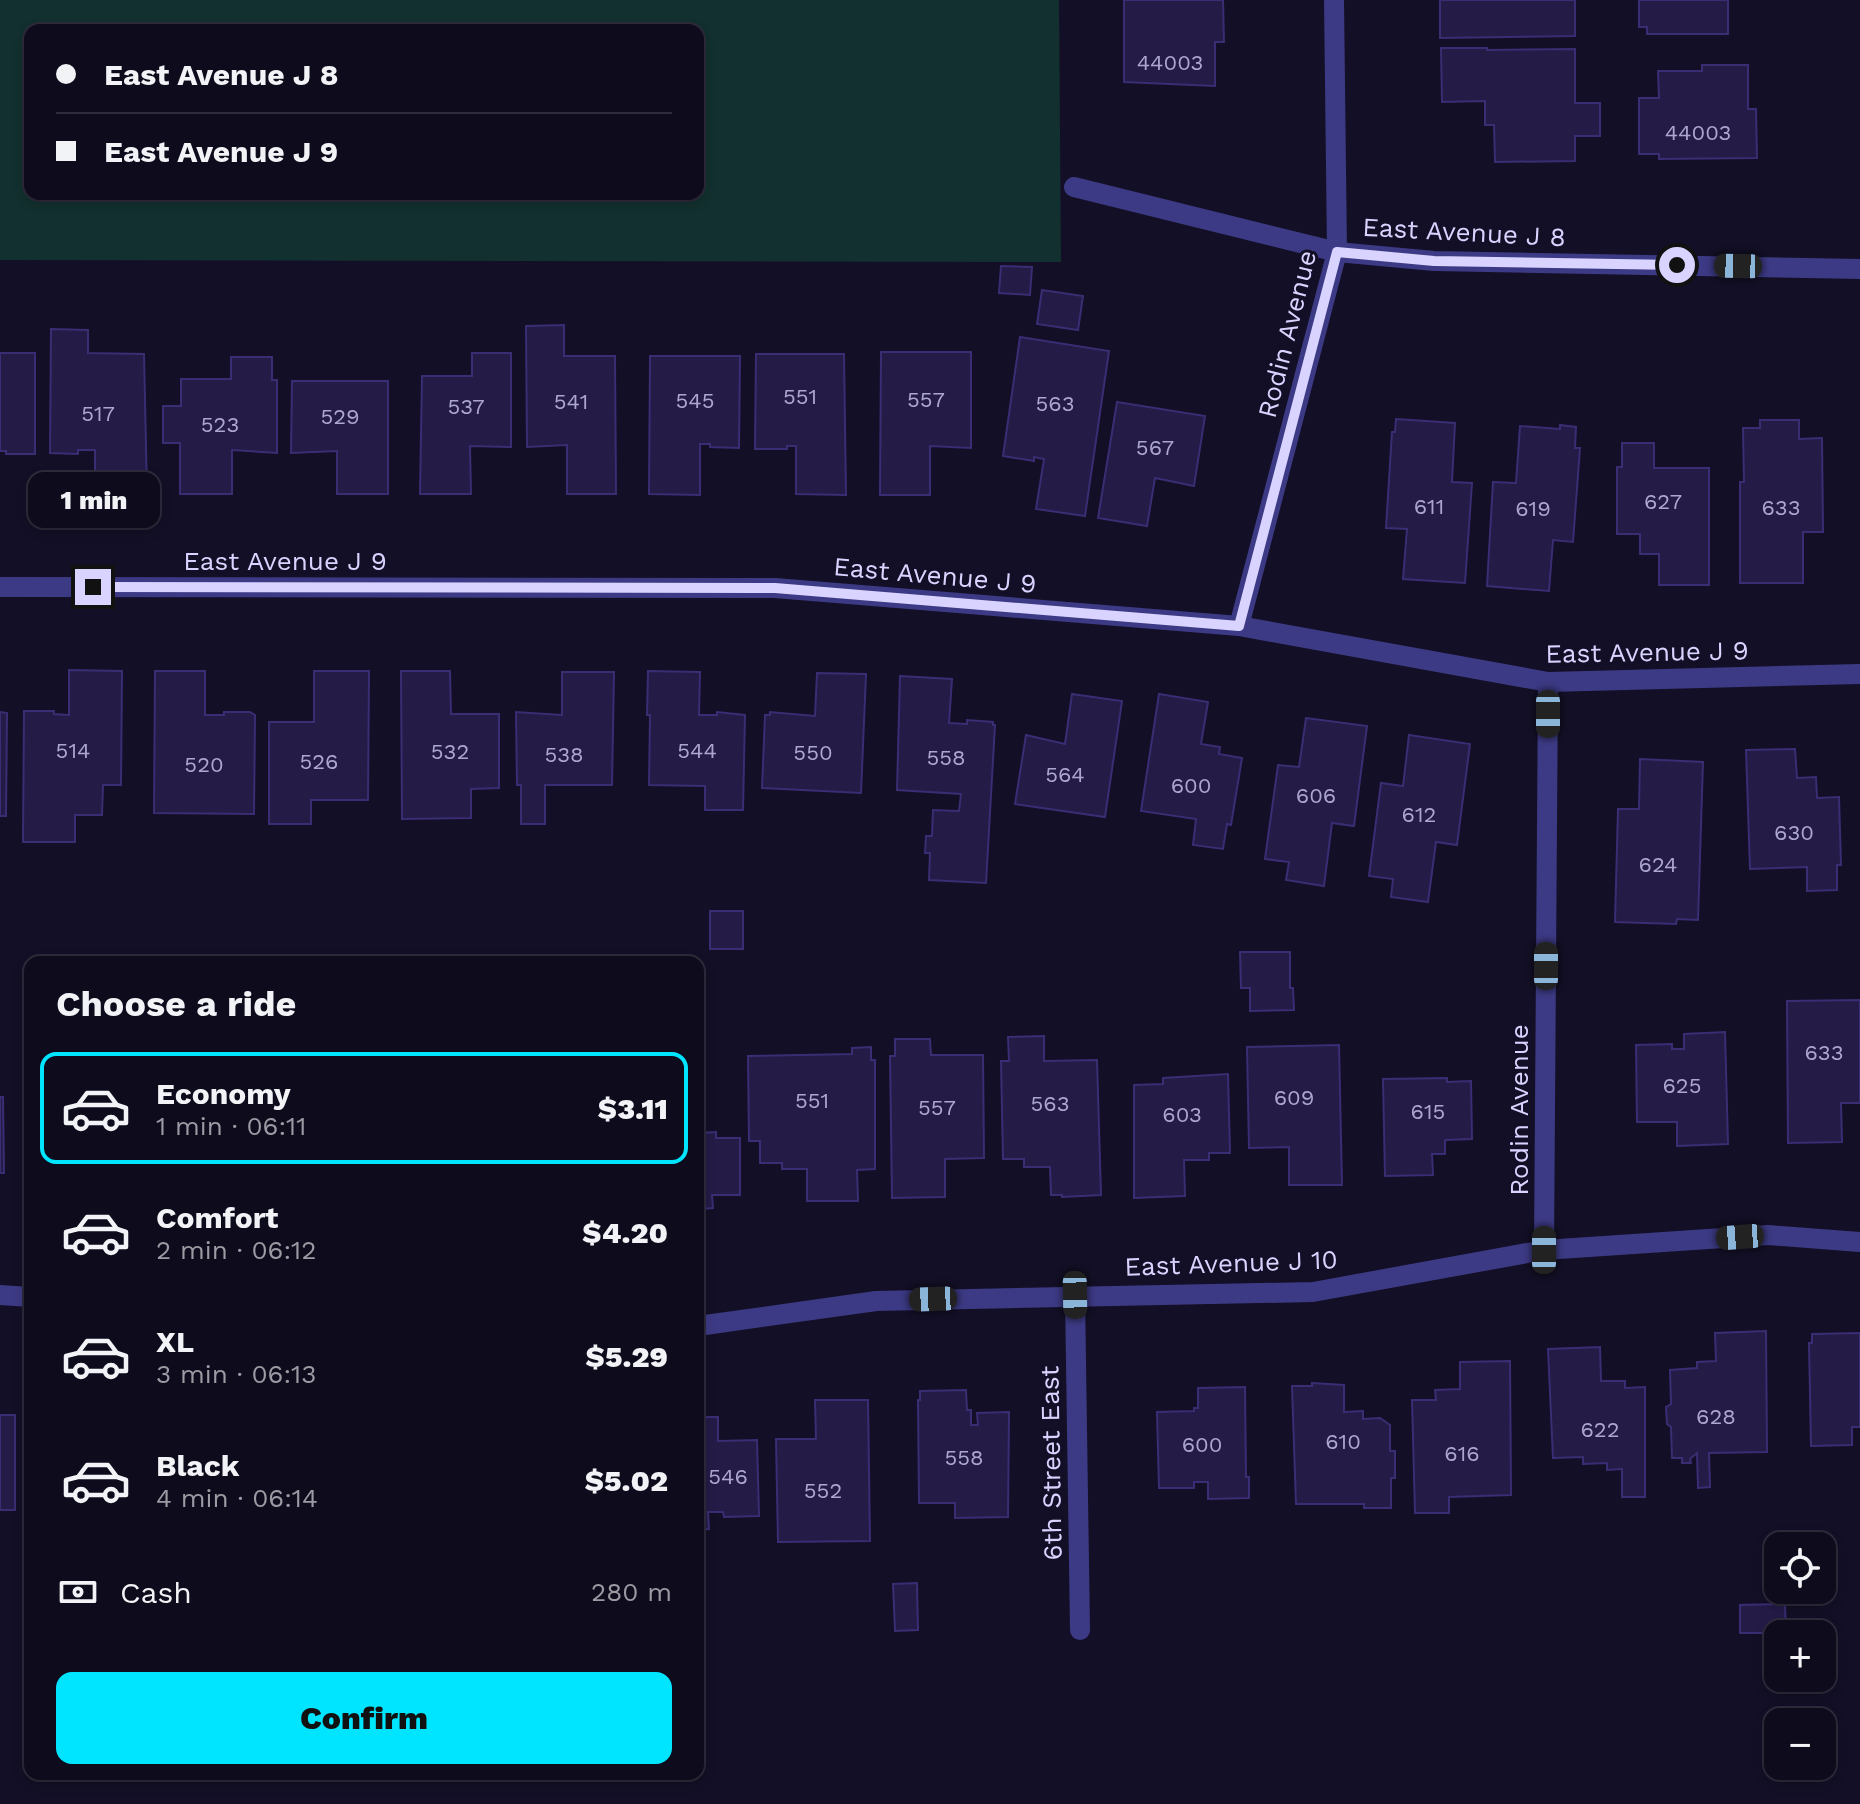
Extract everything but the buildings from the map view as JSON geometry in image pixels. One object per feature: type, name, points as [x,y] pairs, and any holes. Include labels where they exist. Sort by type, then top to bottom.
[{"type":"street","name":"Rodin Avenue","points":[[1239,626],[1337,252],[1334,0]]},
{"type":"street","name":"East Avenue J 8","points":[[1074,187],[1337,252],[1434,261],[1860,269]]},
{"type":"street","name":"East Avenue J 9","points":[[0,587],[775,588],[1239,626],[1548,682],[1860,674]]},
{"type":"street","name":"Rodin Avenue","points":[[1544,1250],[1548,682]]},
{"type":"street","name":"East Avenue J 10","points":[[704,1325],[876,1301],[1313,1292],[1544,1250],[1768,1235],[1860,1242]]},
{"type":"street","points":[[0,1295],[24,1297]]},
{"type":"street","name":"6th Street East","points":[[1075,1295],[1080,1630]]},
{"type":"green space","points":[[0,0],[1059,0],[1061,262],[0,260]]},
{"type":"route","points":[[93,587],[775,588],[1239,626],[1337,252],[1434,261],[1677,265]]}]
